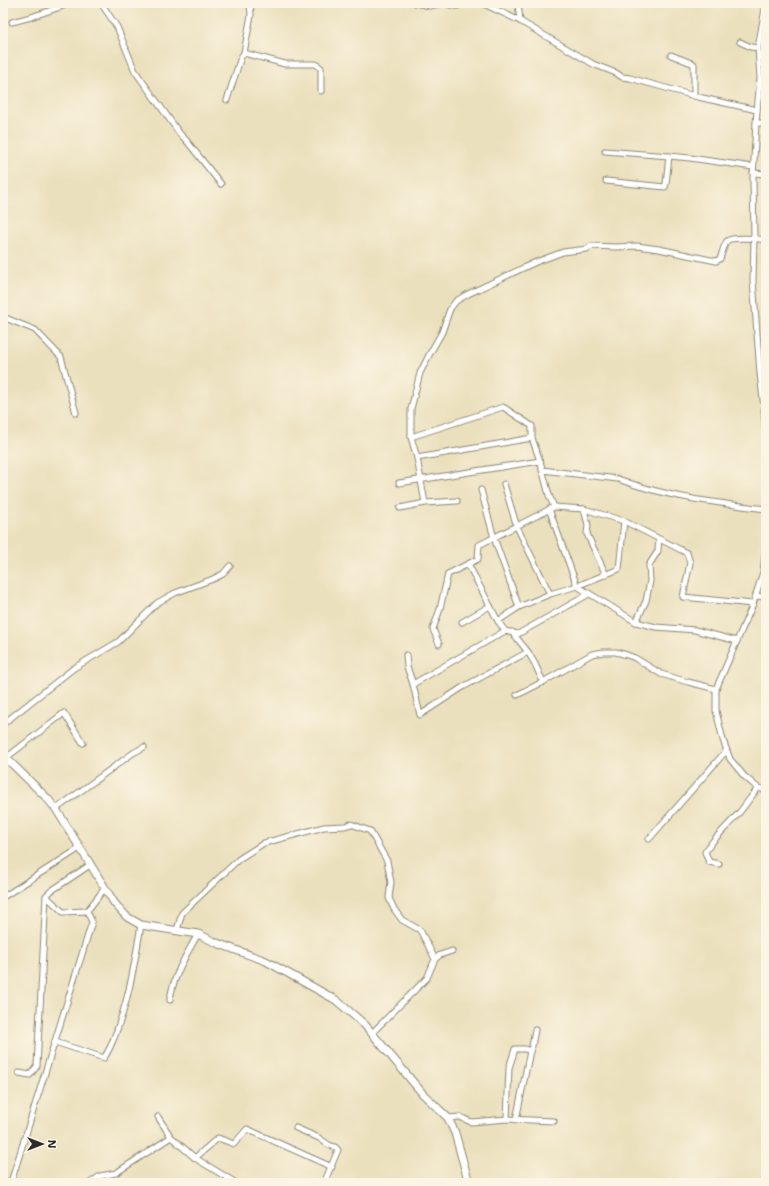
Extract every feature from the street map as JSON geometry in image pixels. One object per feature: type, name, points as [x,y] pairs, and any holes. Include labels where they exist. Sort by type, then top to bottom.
[{"type":"main road","points":[[4,756],[47,798],[56,809],[115,904],[127,917],[141,925],[198,934],[266,962],[336,1000],[365,1025],[423,1094],[448,1118],[455,1133],[469,1183]]},
{"type":"street","points":[[12,22],[72,3]]},
{"type":"street","points":[[101,3],[116,27],[135,71],[180,134],[221,184]]},
{"type":"street","points":[[227,100],[241,57],[244,53],[251,15],[250,3]]},
{"type":"street","points":[[415,3],[430,6],[443,3],[458,6],[461,3]]},
{"type":"street","points":[[482,3],[520,21],[593,64],[622,77],[698,97],[757,110]]},
{"type":"street","points":[[518,3],[520,21]]},
{"type":"street","points":[[766,3],[763,33],[758,48],[760,78],[753,170],[753,280],[766,437]]},
{"type":"street","points":[[740,42],[751,47],[758,48]]},
{"type":"street","points":[[244,53],[285,64],[316,64],[321,68],[321,91]]},
{"type":"street","points":[[671,55],[694,64],[694,96]]},
{"type":"street","points":[[760,78],[766,79]]},
{"type":"street","points":[[756,123],[766,123]]},
{"type":"street","points":[[605,151],[690,158],[753,170],[766,174]]},
{"type":"street","points":[[606,181],[665,186],[669,156]]},
{"type":"street","points":[[425,503],[417,458],[411,437],[411,409],[420,373],[442,332],[450,309],[456,301],[536,262],[563,252],[587,249],[591,246],[637,246],[659,248],[716,261],[720,259],[727,241],[730,238],[754,238],[766,240]]},
{"type":"street","points":[[3,317],[35,330],[61,357],[76,413]]},
{"type":"street","points":[[760,373],[766,372]]},
{"type":"street","points":[[411,437],[503,407],[532,426],[532,438],[540,461],[551,508],[577,586],[636,622],[656,627],[695,630],[737,641]]},
{"type":"street","points":[[417,458],[532,438]]},
{"type":"street","points":[[399,483],[540,461]]},
{"type":"street","points":[[542,470],[618,479],[656,491],[708,502],[766,508],[766,512]]},
{"type":"street","points":[[504,484],[517,527],[550,594]]},
{"type":"street","points":[[481,490],[494,538],[519,608]]},
{"type":"street","points":[[400,508],[425,503],[457,501]]},
{"type":"street","points":[[439,644],[433,629],[440,609],[448,574],[478,559],[479,545],[517,527],[551,508],[584,509],[624,521],[687,553],[690,563],[683,597],[753,604]]},
{"type":"street","points":[[584,509],[588,525],[587,534],[606,575]]},
{"type":"street","points":[[498,621],[519,608],[550,594],[577,586],[619,570],[624,521]]},
{"type":"street","points":[[636,622],[646,601],[650,581],[649,566],[658,551],[659,539]]},
{"type":"street","points":[[766,544],[763,572],[756,596],[716,689],[716,711],[726,751],[730,759],[744,776],[758,788],[766,790]]},
{"type":"street","points":[[468,564],[498,621],[505,631]]},
{"type":"street","points":[[3,724],[74,668],[118,642],[157,603],[175,593],[223,574],[230,566]]},
{"type":"street","points":[[414,684],[505,631],[518,634],[589,594]]},
{"type":"street","points":[[756,596],[766,597]]},
{"type":"street","points":[[462,622],[490,606]]},
{"type":"street","points":[[512,632],[528,652],[543,682]]},
{"type":"street","points":[[406,656],[407,667],[414,684],[420,716],[463,687],[528,652]]},
{"type":"street","points":[[517,695],[592,654],[604,652],[616,652],[626,655],[635,658],[662,674],[716,689]]},
{"type":"street","points":[[4,756],[64,713],[83,743]]},
{"type":"street","points":[[56,809],[133,753],[144,747]]},
{"type":"street","points":[[649,839],[726,751]]},
{"type":"street","points":[[718,864],[709,862],[705,852],[739,813],[758,788]]},
{"type":"street","points":[[177,930],[182,913],[239,859],[264,843],[324,828],[351,824],[370,831],[386,861],[391,882],[389,898],[394,909],[402,920],[420,930],[435,959]]},
{"type":"street","points":[[3,897],[80,848]]},
{"type":"street","points":[[19,1073],[30,1075],[37,1066],[46,896],[51,891],[90,865]]},
{"type":"street","points":[[46,896],[63,912],[87,911],[105,888]]},
{"type":"street","points":[[9,1183],[12,1179],[92,922],[87,911]]},
{"type":"street","points":[[55,1042],[104,1058],[110,1050],[123,1014],[133,975],[141,925]]},
{"type":"street","points":[[170,1000],[171,989],[185,956],[198,934]]},
{"type":"street","points":[[372,1033],[427,978],[435,959],[440,955],[452,951]]},
{"type":"street","points":[[516,1120],[535,1030]]},
{"type":"street","points":[[507,1119],[509,1068],[515,1049],[525,1049],[530,1051]]},
{"type":"street","points":[[158,1117],[171,1137],[195,1158],[236,1183]]},
{"type":"street","points":[[448,1118],[460,1117],[471,1122],[507,1119],[554,1121]]},
{"type":"street","points":[[296,1128],[319,1138],[338,1150],[324,1183]]},
{"type":"street","points":[[195,1158],[218,1138],[234,1144],[247,1129],[332,1167]]},
{"type":"street","points":[[90,1183],[100,1176],[116,1173],[171,1137]]}]
